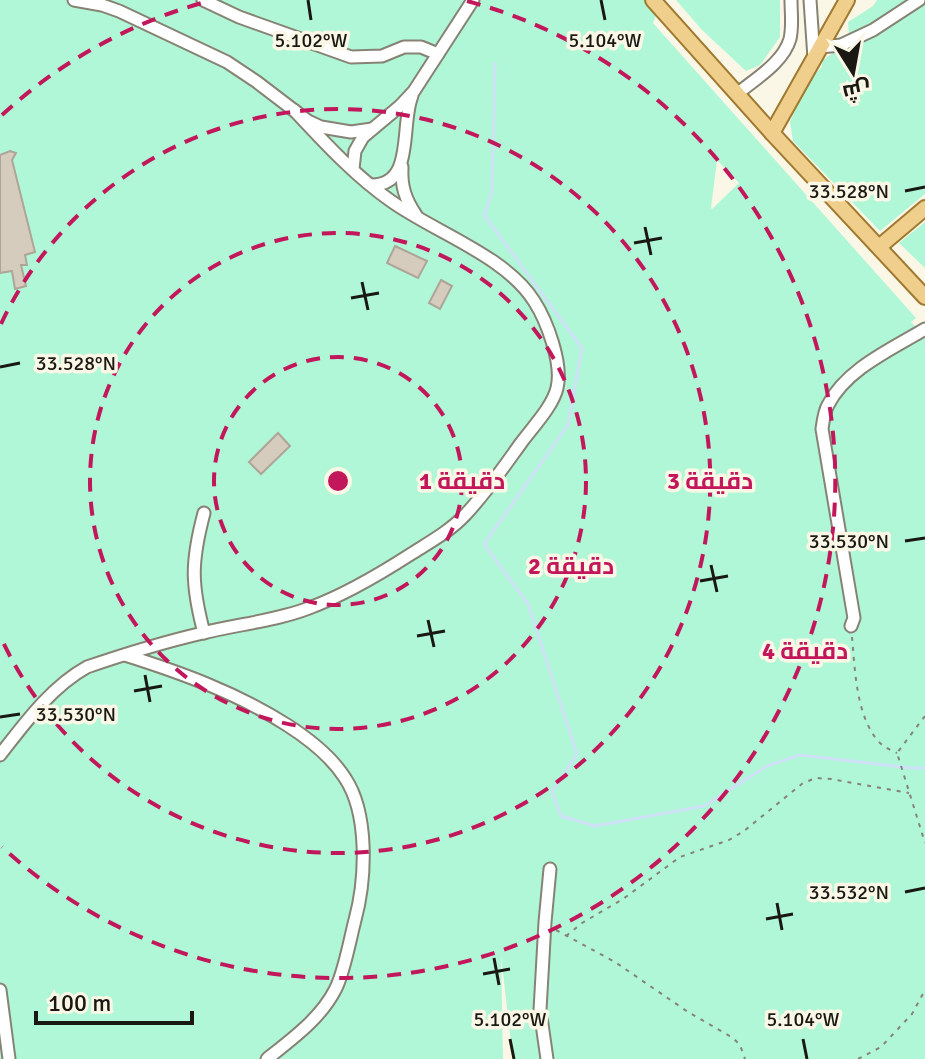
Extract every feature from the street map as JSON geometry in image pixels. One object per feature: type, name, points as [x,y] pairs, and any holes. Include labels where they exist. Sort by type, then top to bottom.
[{"type":"main road","points":[[653,0],[925,297]]},
{"type":"main road","points":[[772,133],[847,0]]},
{"type":"main road","points":[[879,247],[925,208]]},
{"type":"street","points":[[74,0],[119,11],[227,62],[308,121],[321,127],[351,132],[372,129]]},
{"type":"street","points":[[203,0],[239,17],[351,57],[382,56],[404,47],[421,47],[438,54]]},
{"type":"street","points":[[353,169],[355,151],[363,137],[414,91],[473,0]]},
{"type":"street","points":[[737,94],[780,58],[787,46],[791,29],[791,0]]},
{"type":"street","points":[[810,0],[817,53],[873,30],[919,0]]},
{"type":"street","points":[[414,91],[407,111],[401,181],[409,205],[422,221]]},
{"type":"street","points":[[0,755],[53,692],[72,675],[87,667],[204,633],[266,621],[310,608],[399,562],[464,516],[552,401],[558,386],[556,359],[548,329],[534,301],[522,286],[501,267],[395,204],[353,169],[294,110]]},
{"type":"street","points":[[372,185],[392,180],[399,172],[402,161]]},
{"type":"street","points":[[851,626],[854,618],[822,429],[826,408],[838,389],[859,371],[925,329]]},
{"type":"street","points":[[204,513],[193,574],[194,594],[204,633]]},
{"type":"street","points":[[125,655],[228,692],[260,707],[323,751],[345,778],[354,797],[365,850],[358,911],[336,989],[320,1013],[267,1059]]},
{"type":"street","points":[[547,1059],[540,1010],[550,869]]},
{"type":"street","points":[[0,990],[9,1059]]},
{"type":"path","points":[[851,626],[858,694],[863,711],[878,740],[897,753],[925,843]]},
{"type":"path","points":[[897,753],[925,716]]},
{"type":"path","points":[[566,936],[680,857],[729,840],[744,831],[803,783],[816,778],[831,779],[909,793]]},
{"type":"path","points":[[545,922],[615,962],[688,1012],[733,1038],[740,1045],[745,1059]]},
{"type":"path","points":[[858,1059],[881,1047],[912,1014],[925,990]]},
{"type":"green space","points":[[0,0],[662,0],[653,23],[916,318],[911,322],[925,337],[925,1059],[513,1059],[501,956],[503,1059],[0,1059]],"holes":[[[717,160],[739,183],[712,209],[711,208]]]},
{"type":"green space","points":[[676,0],[780,0],[780,37],[760,65],[746,71],[702,30]]},
{"type":"green space","points":[[877,0],[925,0],[925,194],[880,231],[793,141],[790,122],[806,83],[821,68],[823,60],[847,43],[848,22]]},
{"type":"green space","points":[[925,222],[925,268],[899,243]]},
{"type":"building","points":[[10,151],[16,153],[12,160],[35,252],[25,255],[27,265],[21,265],[26,286],[15,289],[12,271],[0,273],[0,155]]},
{"type":"building","points":[[395,246],[427,261],[418,278],[387,263]]},
{"type":"building","points":[[441,280],[452,286],[440,309],[429,303]]},
{"type":"building","points":[[278,433],[290,446],[261,474],[249,462]]},
{"type":"waterway","points":[[495,63],[492,193],[484,215],[582,348],[568,425],[484,544],[528,604],[577,754],[552,792],[561,816],[595,826],[704,806],[767,766],[800,755],[925,768]]}]
